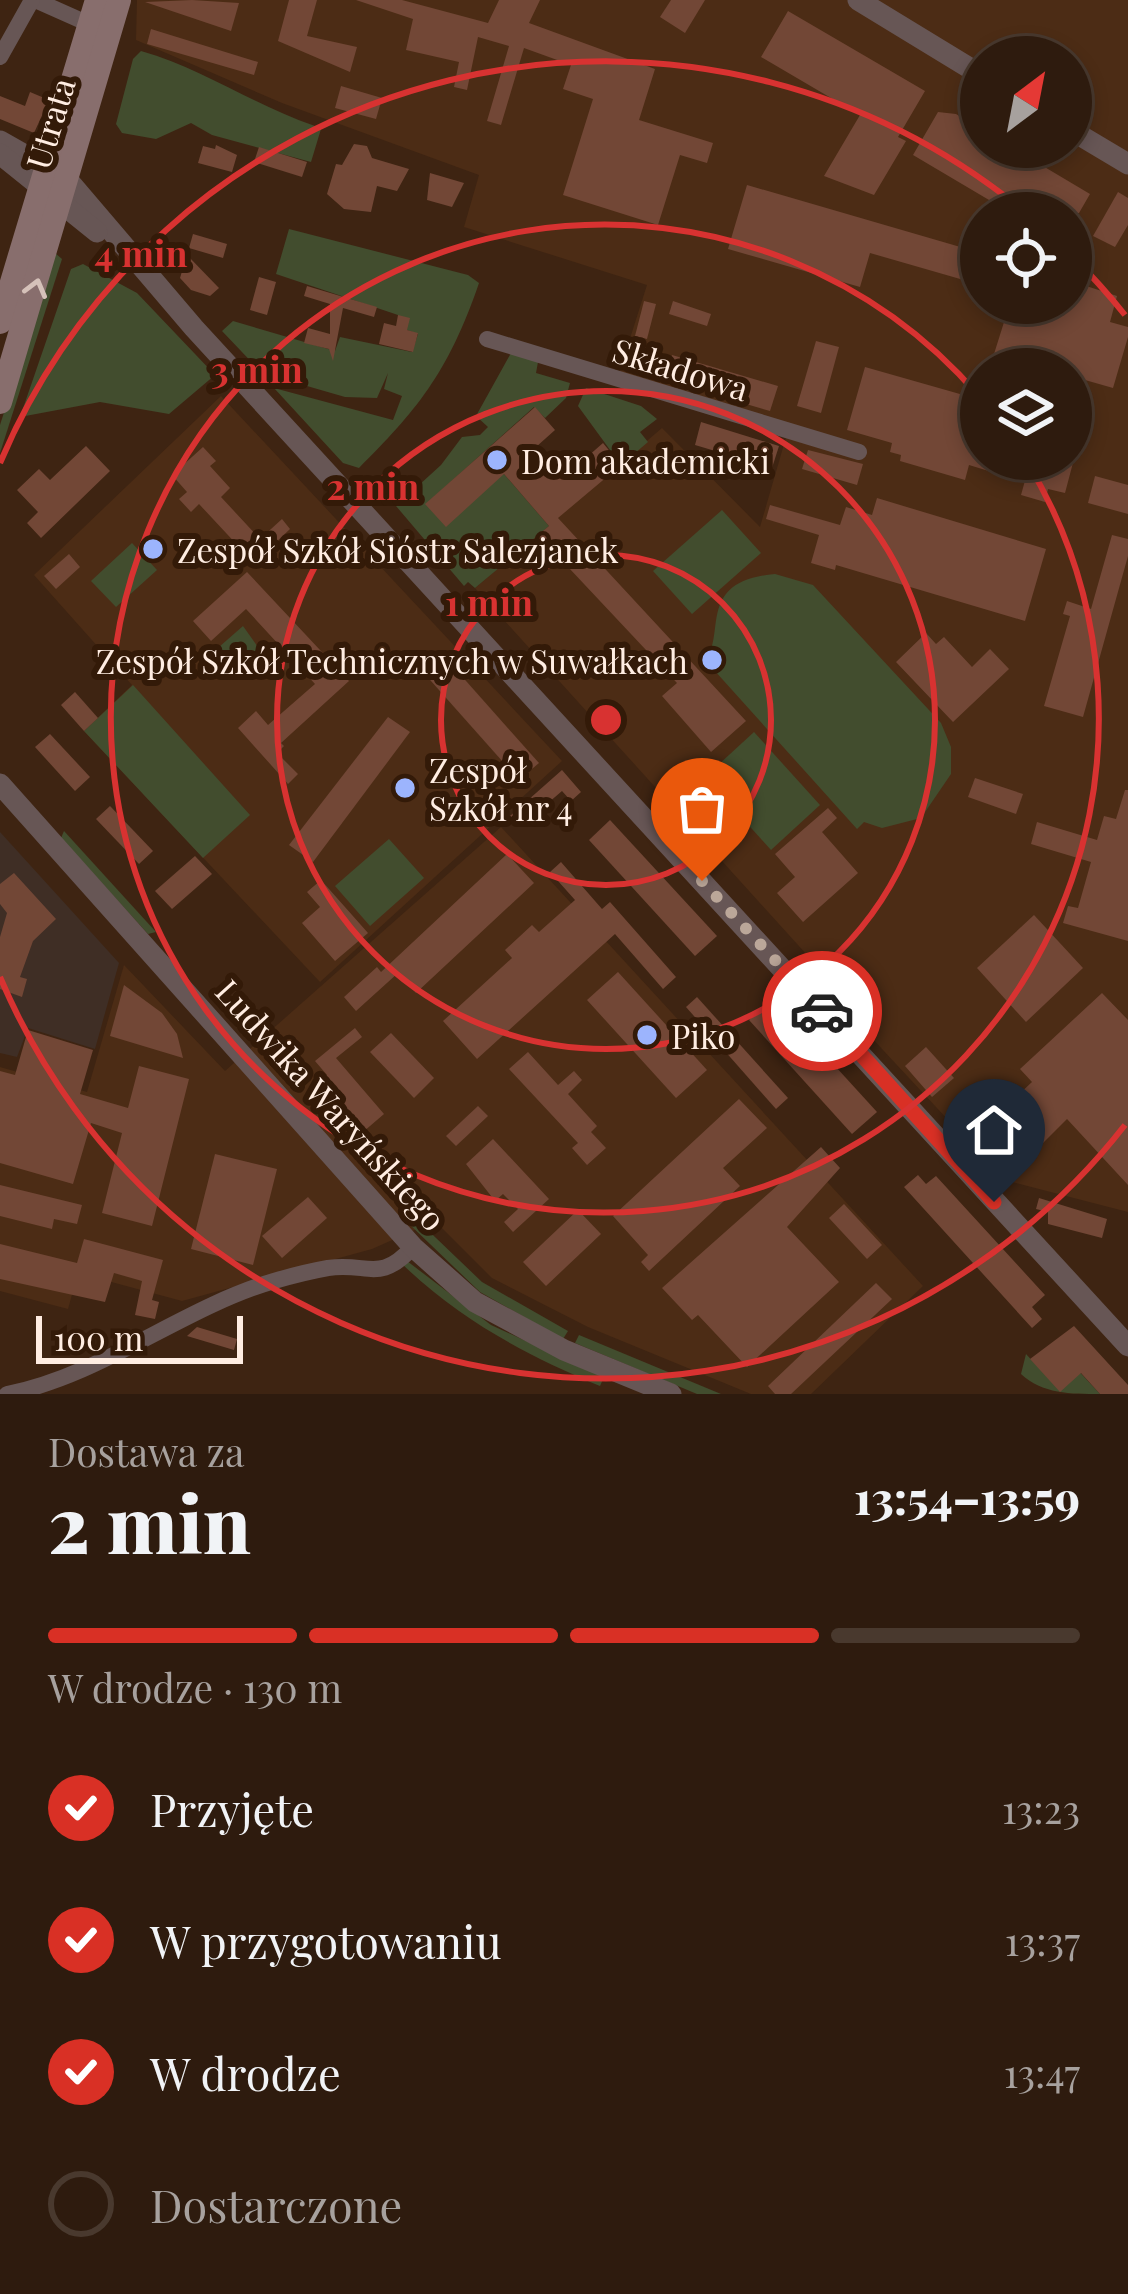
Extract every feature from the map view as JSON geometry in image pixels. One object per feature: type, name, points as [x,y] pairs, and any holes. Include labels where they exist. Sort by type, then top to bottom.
[{"type":"main road","name":"Utrata","points":[[0,322],[42,173],[119,0]]},
{"type":"main road","name":"Utrata","points":[[0,402],[64,189],[91,59],[93,12]]},
{"type":"street","points":[[0,57],[34,0],[93,12]]},
{"type":"street","points":[[858,0],[960,62]]},
{"type":"street","points":[[0,141],[64,189],[122,248],[1128,1346]]},
{"type":"street","points":[[1092,143],[1128,164]]},
{"type":"street","points":[[0,154],[42,173]]},
{"type":"street","points":[[64,189],[88,224],[122,248]]},
{"type":"street","points":[[49,240],[88,224]]},
{"type":"street","name":"Składowa","points":[[487,339],[859,452]]},
{"type":"street","name":"Ludwika Waryńskiego","points":[[0,784],[413,1247],[475,1302],[538,1337],[671,1394]]},
{"type":"street","points":[[8,1394],[58,1378],[222,1299],[333,1267],[375,1271],[396,1266],[413,1247]]},
{"type":"shaded area","points":[[137,0],[1128,0],[1128,1212],[1004,1180],[802,963],[808,956],[475,588],[662,428],[760,527],[789,427],[619,373],[647,285],[464,227],[479,175],[282,103],[136,40]]},
{"type":"shaded area","points":[[221,396],[562,761],[320,982],[84,731],[132,685],[34,575]]},
{"type":"shaded area","points":[[501,827],[923,1286],[811,1394],[751,1394],[588,1327],[492,1278],[435,1221],[372,1249],[182,1301],[78,1273],[68,1309],[0,1291],[0,1067],[87,1092],[124,965],[225,1071]]},
{"type":"shaded area","points":[[0,832],[119,963],[95,1049],[28,1028],[17,1057],[0,1053]]},
{"type":"green space","points":[[141,51],[321,129],[311,162],[212,135],[191,123],[156,139],[122,133],[116,124],[133,59]]},
{"type":"green space","points":[[289,229],[468,275],[479,283],[455,342],[428,389],[359,468],[343,463],[274,388],[393,420],[402,396],[384,389],[388,373],[377,398],[345,397],[262,373],[222,331],[233,321],[335,351],[340,337],[412,352],[418,334],[407,330],[398,315],[276,274]]},
{"type":"green space","points":[[55,253],[62,259],[0,453],[0,425]]},
{"type":"green space","points":[[83,264],[137,293],[215,375],[169,414],[100,402],[20,417],[71,269]]},
{"type":"green space","points":[[511,353],[538,362],[536,373],[570,383],[566,398],[545,418],[534,407],[426,504],[504,474],[549,526],[475,588],[468,582],[464,586],[396,506],[441,465],[462,437],[480,435],[488,427],[476,416]]},
{"type":"green space","points":[[586,388],[641,406],[657,419],[640,432],[648,442],[621,465],[578,406]]},
{"type":"green space","points":[[722,510],[761,553],[692,614],[653,571]]},
{"type":"green space","points":[[132,543],[157,570],[116,607],[91,581]]},
{"type":"green space","points":[[775,574],[813,585],[941,723],[951,747],[951,774],[921,818],[882,828],[864,822],[857,829],[705,660],[723,598],[750,579]]},
{"type":"green space","points":[[243,626],[260,650],[247,668],[238,669],[219,647]]},
{"type":"green space","points":[[133,685],[250,815],[203,858],[84,731]]},
{"type":"green space","points":[[754,732],[820,805],[771,850],[705,777]]},
{"type":"green space","points":[[64,831],[156,932],[148,934],[61,838]]},
{"type":"green space","points":[[389,839],[424,878],[370,926],[335,886]]},
{"type":"green space","points":[[412,1215],[482,1282],[568,1331],[563,1339],[480,1292],[406,1221]]},
{"type":"green space","points":[[407,1261],[491,1325],[604,1377],[600,1386],[471,1319],[402,1264]]},
{"type":"green space","points":[[579,1335],[721,1394],[697,1394],[575,1343]]},
{"type":"green space","points":[[1026,1354],[1060,1391],[1074,1366],[1100,1394],[1068,1393],[1038,1386],[1021,1374]]},
{"type":"building","points":[[289,0],[317,0],[307,36],[357,47],[350,72],[278,41]]},
{"type":"building","points":[[356,0],[402,0],[488,23],[499,0],[540,0],[529,23],[655,69],[639,120],[713,143],[707,163],[680,155],[658,225],[563,195],[593,99],[563,89],[571,65],[524,48],[501,125],[487,121],[509,46],[478,37],[467,90],[454,87],[459,62],[406,50],[413,19]]},
{"type":"building","points":[[671,0],[705,0],[685,33],[660,17]]},
{"type":"building","points":[[145,2],[239,3],[231,31]]},
{"type":"building","points":[[788,11],[925,91],[898,137],[906,141],[874,195],[824,176],[860,115],[761,57]]},
{"type":"building","points":[[151,29],[258,62],[254,75],[147,44]]},
{"type":"building","points":[[341,86],[382,98],[376,119],[335,108]]},
{"type":"building","points":[[30,92],[49,100],[34,133],[0,119],[0,96],[25,106]]},
{"type":"building","points":[[938,112],[956,114],[960,116],[960,168],[1046,168],[1087,192],[976,192],[913,155]]},
{"type":"building","points":[[354,144],[367,146],[372,158],[409,169],[397,191],[377,186],[371,212],[344,209],[327,194],[336,164],[342,165]]},
{"type":"building","points":[[216,145],[237,155],[232,172],[198,163],[203,146],[215,149]]},
{"type":"building","points":[[259,147],[307,162],[302,177],[254,162]]},
{"type":"building","points":[[430,173],[464,183],[452,207],[427,200]]},
{"type":"building","points":[[747,185],[960,247],[960,279],[870,253],[860,287],[728,249]]},
{"type":"building","points":[[1118,192],[1128,198],[1128,225],[1115,247],[1093,236]]},
{"type":"building","points":[[193,234],[227,244],[223,258],[189,248]]},
{"type":"building","points":[[187,255],[219,288],[210,296],[191,290],[180,278]]},
{"type":"building","points":[[259,277],[276,282],[267,315],[250,310]]},
{"type":"building","points":[[307,286],[377,307],[374,317],[343,308],[333,361],[329,349],[304,343],[308,328],[330,334],[330,304],[304,296]]},
{"type":"building","points":[[1092,288],[1117,296],[1110,322],[1128,327],[1113,388],[1092,382],[1092,348],[996,348],[1003,324],[1092,324]]},
{"type":"building","points":[[644,301],[656,304],[647,339],[635,336]]},
{"type":"building","points":[[673,301],[711,314],[707,326],[669,314]]},
{"type":"building","points":[[398,315],[410,318],[407,330],[418,333],[413,352],[379,344],[384,323],[396,326]]},
{"type":"building","points":[[816,341],[839,347],[821,413],[797,406]]},
{"type":"building","points":[[672,355],[778,386],[770,411],[664,380]]},
{"type":"building","points":[[865,367],[960,394],[960,479],[900,461],[901,455],[890,452],[892,443],[847,430]]},
{"type":"building","points":[[535,407],[555,430],[536,447],[563,478],[603,443],[621,465],[558,518],[746,721],[711,752],[662,696],[677,683],[538,535],[549,526],[504,474],[446,527],[425,504]]},
{"type":"building","points":[[701,422],[779,446],[772,468],[695,445]]},
{"type":"building","points":[[86,446],[110,471],[41,538],[27,523],[38,512],[17,490],[39,469],[50,480]]},
{"type":"building","points":[[203,447],[216,461],[210,466],[230,488],[221,497],[260,539],[282,519],[290,529],[254,563],[199,504],[191,512],[179,499],[187,492],[172,475]]},
{"type":"building","points":[[808,450],[863,464],[857,485],[802,469]]},
{"type":"building","points":[[1095,476],[1128,485],[1128,514],[1088,503]]},
{"type":"building","points":[[1025,480],[1068,480],[1065,493],[1048,489],[1045,502],[1021,495]]},
{"type":"building","points":[[877,498],[1046,549],[1025,621],[836,565],[835,570],[811,563],[819,535],[766,519],[770,505],[840,525],[846,507],[872,515]]},
{"type":"building","points":[[1112,535],[1128,539],[1128,556],[1083,717],[1044,706],[1070,616],[1063,614],[1067,601],[1091,609]]},
{"type":"building","points":[[69,554],[80,567],[56,589],[44,576]]},
{"type":"building","points":[[247,572],[349,681],[281,743],[284,746],[277,753],[298,774],[288,784],[238,728],[256,711],[268,725],[315,684],[246,609],[211,641],[193,621]]},
{"type":"building","points":[[926,633],[936,644],[944,637],[972,667],[990,649],[1009,669],[953,722],[896,662]]},
{"type":"building","points":[[443,655],[539,763],[519,780],[423,672]]},
{"type":"building","points":[[75,692],[98,718],[84,731],[61,705]]},
{"type":"building","points":[[388,717],[410,732],[313,862],[289,845]]},
{"type":"building","points":[[50,734],[90,777],[75,791],[35,747]]},
{"type":"building","points":[[562,770],[581,792],[571,801],[562,791],[520,827],[510,816]]},
{"type":"building","points":[[975,778],[1023,794],[1016,814],[968,797]]},
{"type":"building","points":[[1125,790],[1128,941],[1063,923],[1068,906],[1078,908],[1091,862],[1031,844],[1037,822],[1097,840],[1104,816],[1116,819]]},
{"type":"building","points":[[110,806],[153,851],[139,864],[96,819]]},
{"type":"building","points":[[828,808],[837,818],[822,832],[858,873],[803,922],[777,893],[795,877],[775,854]]},
{"type":"building","points":[[610,820],[717,936],[695,956],[589,840]]},
{"type":"building","points":[[507,854],[534,883],[416,993],[398,973],[356,1011],[344,997],[377,967],[381,972]]},
{"type":"building","points":[[195,856],[212,874],[172,909],[155,891]]},
{"type":"building","points":[[561,862],[602,909],[610,902],[676,977],[663,989],[615,934],[477,1059],[443,1021],[512,958],[505,950],[532,925],[539,932],[575,900],[550,872]]},
{"type":"building","points":[[14,873],[56,919],[33,941],[20,977],[27,979],[22,997],[0,989],[0,937],[7,913],[0,904],[0,884]]},
{"type":"building","points":[[321,880],[368,933],[335,961],[302,923],[320,907],[307,892]]},
{"type":"building","points":[[1034,915],[1083,968],[1026,1022],[977,968]]},
{"type":"building","name":"Piko","points":[[618,972],[707,1070],[676,1098],[587,1000]]},
{"type":"building","points":[[124,985],[162,1013],[177,1034],[183,1058],[110,1036]]},
{"type":"building","points":[[1102,993],[1128,1020],[1128,1185],[1067,1119],[1039,1147],[1003,1109],[1032,1082],[1020,1069]]},
{"type":"building","points":[[697,997],[788,1098],[776,1109],[686,1007]]},
{"type":"building","points":[[773,998],[877,1112],[852,1134],[749,1020]]},
{"type":"building","points":[[355,1028],[362,1037],[336,1058],[384,1114],[363,1132],[320,1082],[327,1075],[315,1061]]},
{"type":"building","points":[[28,1030],[93,1050],[80,1094],[128,1108],[139,1066],[189,1079],[152,1226],[102,1213],[122,1133],[91,1123],[73,1184],[0,1163],[0,1071],[15,1075]]},
{"type":"building","points":[[391,1033],[434,1078],[414,1098],[370,1052]]},
{"type":"building","points":[[926,1047],[954,1078],[932,1097],[905,1066]]},
{"type":"building","points":[[528,1052],[558,1085],[574,1071],[582,1080],[568,1094],[597,1126],[591,1132],[606,1148],[587,1165],[572,1148],[578,1143],[509,1069]]},
{"type":"building","points":[[739,1099],[767,1128],[723,1168],[740,1186],[649,1271],[641,1262],[648,1255],[613,1216]]},
{"type":"building","points":[[478,1106],[488,1116],[456,1146],[446,1136]]},
{"type":"building","points":[[493,1139],[549,1199],[513,1232],[504,1222],[518,1209],[503,1194],[495,1201],[466,1164]]},
{"type":"building","points":[[821,1147],[840,1168],[787,1227],[839,1282],[747,1367],[698,1315],[692,1320],[662,1288]]},
{"type":"building","points":[[215,1154],[277,1169],[253,1265],[191,1249]]},
{"type":"building","points":[[918,1175],[926,1184],[936,1176],[1045,1295],[1032,1307],[1042,1319],[1032,1328],[904,1187]]},
{"type":"building","points":[[0,1185],[82,1205],[77,1224],[54,1219],[52,1229],[0,1216]]},
{"type":"building","points":[[308,1197],[327,1218],[282,1258],[262,1236]]},
{"type":"building","points":[[1039,1198],[1107,1219],[1102,1238],[1048,1224],[1048,1212],[1036,1209]]},
{"type":"building","points":[[844,1204],[882,1245],[867,1259],[829,1218]]},
{"type":"building","points":[[578,1210],[601,1234],[546,1286],[523,1262]]},
{"type":"building","points":[[84,1239],[163,1260],[152,1300],[159,1302],[155,1319],[135,1315],[142,1281],[114,1273],[105,1302],[0,1279],[0,1244],[77,1263]]},
{"type":"building","points":[[876,1283],[892,1299],[791,1394],[775,1394],[768,1386]]},
{"type":"building","points":[[1074,1326],[1128,1385],[1128,1394],[1100,1394],[1081,1373],[1060,1392],[1030,1359]]},
{"type":"building","points":[[197,1327],[237,1339],[234,1350],[187,1336]]},
{"type":"way so far","points":[[702,881],[822,1011]]},
{"type":"place","name":"Dom akademicki","points":[[497,460]]},
{"type":"place","name":"Zespół Szkół Sióstr Salezjanek","points":[[153,549]]},
{"type":"place","name":"Zespół Szkół Technicznych w Suwałkach","points":[[712,660]]},
{"type":"place","name":"Zespół Szkół nr 4","points":[[405,788]]},
{"type":"place","name":"Piko","points":[[647,1035]]},
{"type":"route","points":[[822,1011],[994,1202]]}]
